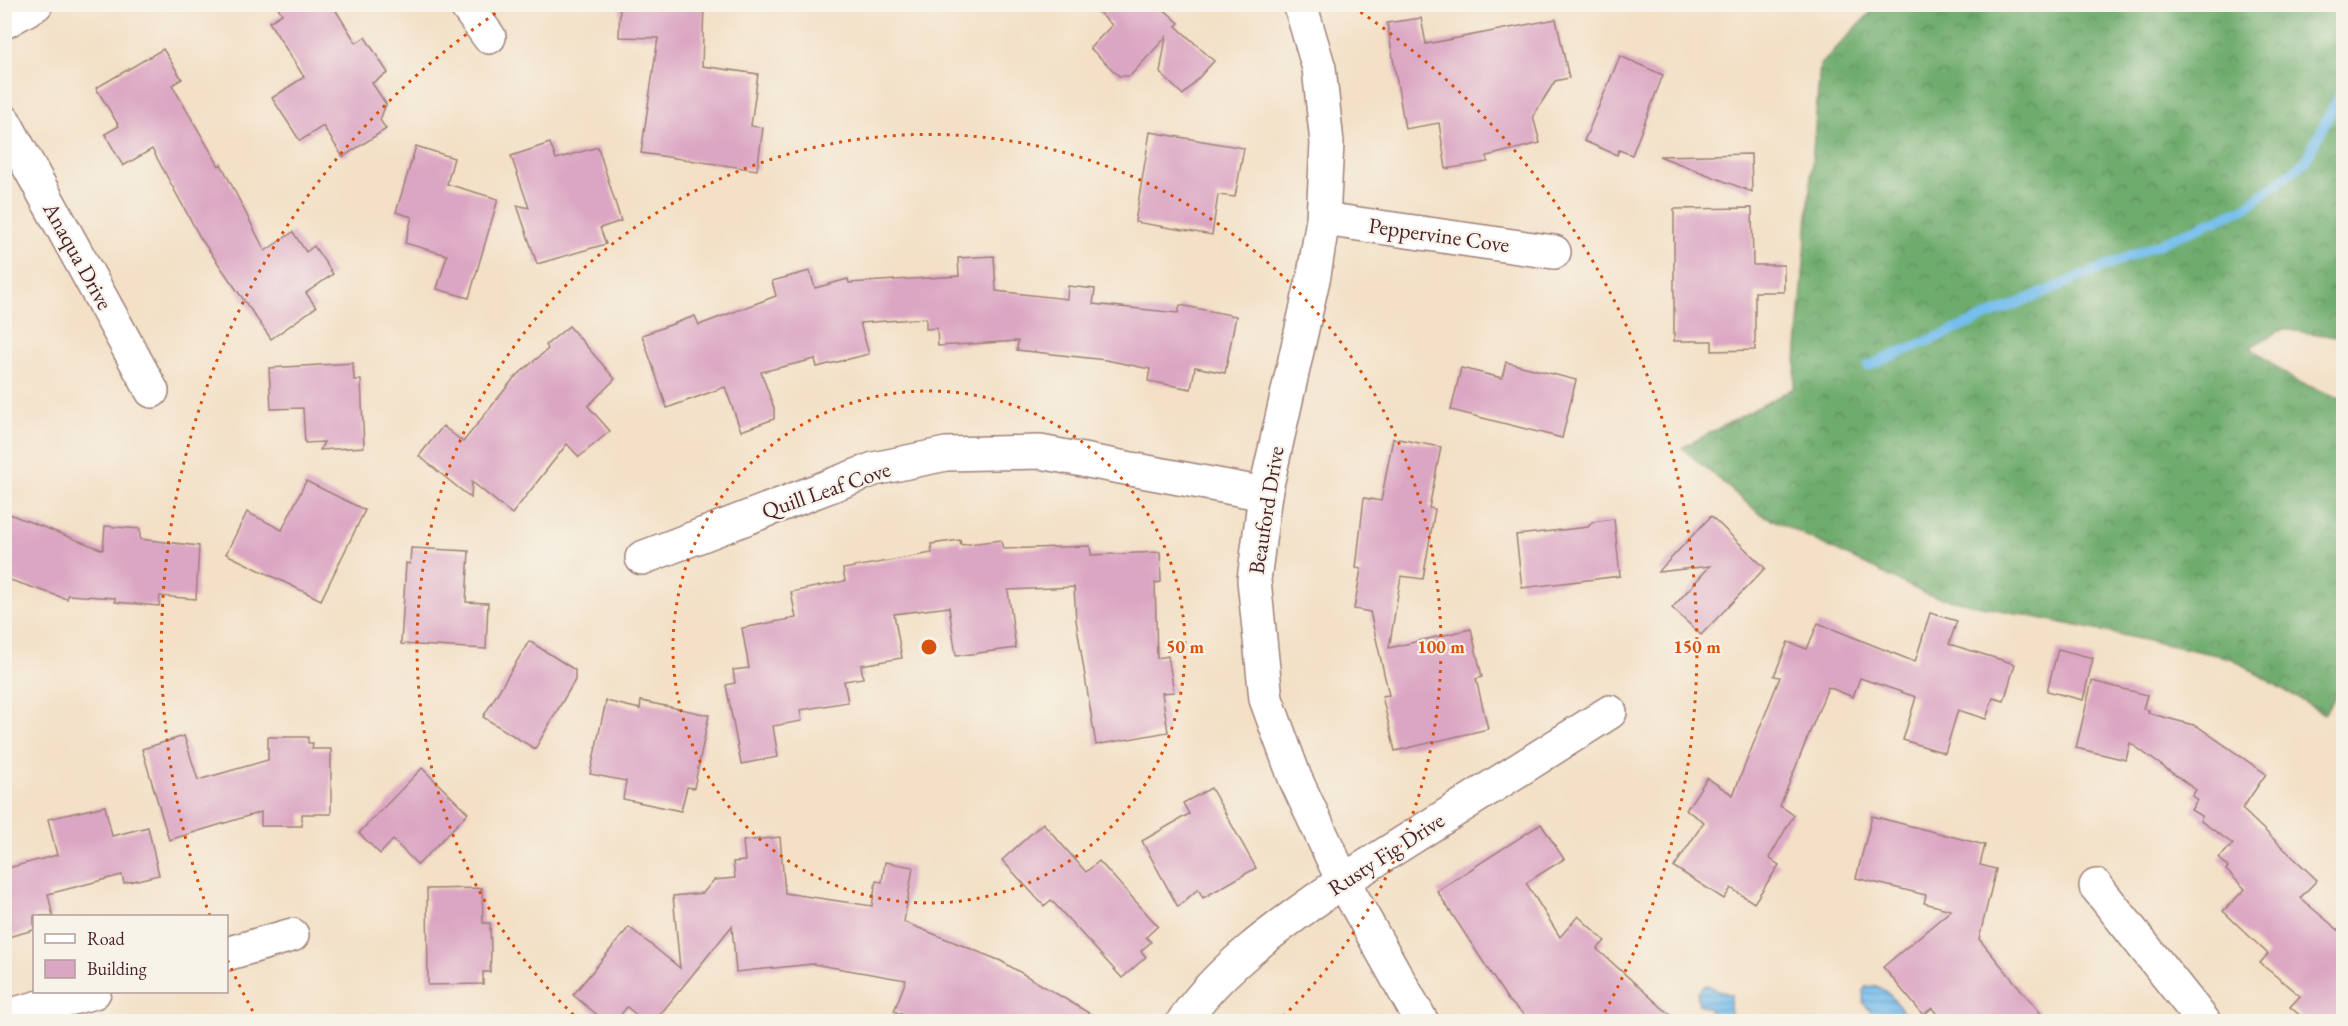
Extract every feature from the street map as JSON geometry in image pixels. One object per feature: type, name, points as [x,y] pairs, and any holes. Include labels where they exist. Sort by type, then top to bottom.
[{"type":"street","points":[[4,22],[36,4]]},
{"type":"street","points":[[465,4],[489,37]]},
{"type":"street","name":"Beauford Drive","points":[[1300,4],[1320,78],[1327,143],[1323,219],[1314,275],[1265,494],[1254,580],[1266,699],[1295,777],[1343,880],[1422,1022]]},
{"type":"street","name":"Anaqua Drive","points":[[4,121],[152,392]]},
{"type":"street","name":"Peppervine Cove","points":[[1323,219],[1554,252]]},
{"type":"street","name":"Quill Leaf Cove","points":[[642,558],[874,469],[946,454],[1040,452],[1265,494]]},
{"type":"street","name":"Rusty Fig Drive","points":[[1182,1022],[1211,984],[1343,880],[1610,712]]},
{"type":"street","points":[[2096,886],[2204,1022]]},
{"type":"street","points":[[228,953],[292,935]]},
{"type":"street","points":[[4,1017],[90,993]]},
{"type":"green space","points":[[1878,5],[2343,5],[2343,338],[2283,329],[2250,347],[2295,381],[2343,399],[2343,687],[2324,714],[2231,658],[1928,595],[1759,513],[1682,448],[1794,388],[1820,65]]},
{"type":"water","points":[[1706,985],[1731,995],[1729,1021],[1715,1021],[1708,1008],[1699,1004],[1697,993]]},
{"type":"water","points":[[1876,986],[1895,1001],[1906,1021],[1877,1021],[1864,1003],[1863,991],[1866,987]]},
{"type":"building","points":[[276,4],[332,4],[356,43],[365,37],[388,73],[372,83],[386,104],[380,120],[386,129],[343,157],[323,126],[300,141],[272,98],[304,77],[269,22],[282,14]]},
{"type":"building","points":[[620,4],[704,4],[702,66],[758,74],[751,126],[763,128],[757,170],[641,153],[658,38],[619,37]]},
{"type":"building","points":[[1090,4],[1158,4],[1179,23],[1176,26],[1214,61],[1183,95],[1160,73],[1166,37],[1130,76],[1119,76],[1090,48],[1112,25]]},
{"type":"building","points":[[1421,18],[1426,44],[1556,19],[1569,78],[1555,81],[1533,116],[1540,143],[1487,156],[1488,162],[1446,169],[1439,123],[1405,129],[1387,23]]},
{"type":"building","points":[[163,49],[182,79],[172,85],[219,166],[221,164],[265,251],[293,232],[306,252],[314,246],[333,274],[306,293],[316,307],[271,339],[201,239],[152,149],[123,166],[105,134],[119,126],[96,88]]},
{"type":"building","points":[[1620,56],[1663,75],[1632,155],[1619,150],[1617,155],[1584,141]]},
{"type":"building","points":[[1150,132],[1244,148],[1235,197],[1218,195],[1212,235],[1135,222]]},
{"type":"building","points":[[550,143],[556,159],[598,147],[621,221],[600,228],[606,244],[537,264],[517,205],[529,208],[511,156]]},
{"type":"building","points":[[416,146],[454,158],[447,184],[498,199],[469,298],[437,289],[447,255],[405,243],[412,217],[396,212]]},
{"type":"building","points":[[1751,154],[1752,192],[1659,156]]},
{"type":"building","points":[[1752,208],[1753,265],[1784,265],[1784,292],[1755,292],[1755,350],[1712,351],[1712,341],[1674,341],[1674,209]]},
{"type":"building","points":[[994,256],[996,291],[1067,299],[1068,286],[1095,289],[1093,304],[1178,313],[1180,305],[1236,316],[1225,373],[1195,367],[1191,389],[1148,381],[1150,369],[1106,360],[1017,350],[1018,341],[938,346],[937,328],[926,329],[926,318],[860,323],[869,354],[817,367],[815,359],[761,372],[774,408],[774,419],[741,431],[725,387],[667,408],[642,335],[695,316],[699,325],[776,296],[772,281],[810,271],[815,288],[848,279],[849,283],[959,276],[958,258]]},
{"type":"building","points":[[569,326],[615,379],[588,406],[610,431],[579,457],[567,444],[512,514],[472,482],[471,498],[419,456],[443,426],[463,442],[514,378],[548,349],[546,345]]},
{"type":"building","points":[[1506,362],[1576,380],[1562,438],[1451,410],[1461,368],[1502,378]]},
{"type":"building","points":[[353,363],[354,380],[361,380],[364,447],[320,450],[324,442],[305,443],[303,408],[271,409],[269,368]]},
{"type":"building","points":[[1393,438],[1441,447],[1429,508],[1435,509],[1423,579],[1401,576],[1389,648],[1471,629],[1482,677],[1476,679],[1488,729],[1395,751],[1382,696],[1389,695],[1370,612],[1354,609],[1361,569],[1356,568],[1364,498],[1381,501]]},
{"type":"building","points":[[306,481],[365,510],[321,600],[226,554],[247,512],[282,530]]},
{"type":"building","points":[[4,512],[103,550],[105,526],[140,529],[140,539],[199,546],[196,599],[160,596],[159,606],[115,602],[115,598],[68,595],[67,599],[4,578]]},
{"type":"building","points":[[1711,516],[1765,568],[1701,635],[1672,608],[1710,566],[1658,572]]},
{"type":"building","points":[[1614,519],[1620,576],[1522,588],[1516,535],[1588,527],[1592,522]]},
{"type":"building","points":[[960,540],[961,545],[1001,540],[1003,549],[1090,546],[1091,555],[1160,552],[1161,582],[1155,583],[1157,658],[1168,656],[1174,692],[1162,693],[1168,732],[1096,745],[1076,620],[1074,587],[1008,590],[1016,648],[956,656],[949,607],[894,614],[902,658],[861,665],[863,678],[844,681],[848,702],[800,710],[802,721],[773,726],[778,757],[741,764],[726,685],[735,683],[733,670],[749,668],[742,628],[796,618],[791,592],[845,581],[843,569],[932,553],[931,544]]},
{"type":"building","points":[[411,548],[469,551],[466,602],[488,603],[486,649],[401,644],[406,563],[410,564]]},
{"type":"building","points":[[1930,613],[1957,621],[1949,644],[2015,664],[2004,701],[1993,698],[1986,719],[1958,710],[1945,753],[1903,740],[1916,697],[1860,678],[1853,697],[1828,687],[1780,806],[1794,815],[1769,858],[1779,865],[1754,903],[1731,888],[1724,899],[1674,867],[1704,822],[1686,810],[1707,778],[1733,795],[1780,677],[1774,676],[1788,642],[1807,649],[1818,623],[1915,662]]},
{"type":"building","points":[[529,641],[575,670],[575,680],[535,749],[483,717]]},
{"type":"building","points":[[2058,649],[2093,658],[2083,700],[2047,691]]},
{"type":"building","points":[[2092,681],[2147,695],[2143,709],[2149,710],[2148,713],[2197,726],[2266,774],[2242,809],[2317,880],[2300,898],[2343,934],[2343,1007],[2332,1022],[2308,1022],[2290,1007],[2300,996],[2260,963],[2268,954],[2223,911],[2245,889],[2226,870],[2228,867],[2219,858],[2233,844],[2201,821],[2201,816],[2191,810],[2197,800],[2192,796],[2196,790],[2130,743],[2126,760],[2076,748]]},
{"type":"building","points":[[606,701],[640,709],[641,701],[709,715],[694,788],[687,787],[681,811],[623,799],[626,781],[590,774]]},
{"type":"building","points":[[184,736],[198,780],[268,760],[268,737],[308,737],[308,743],[313,743],[312,749],[331,749],[331,814],[302,814],[302,826],[261,826],[261,812],[169,840],[142,749]]},
{"type":"building","points":[[422,768],[468,813],[418,865],[393,840],[380,854],[359,833]]},
{"type":"building","points":[[1211,788],[1256,868],[1203,898],[1198,889],[1178,907],[1142,841],[1189,814],[1183,803]]},
{"type":"building","points":[[105,806],[112,836],[148,827],[159,875],[124,883],[122,875],[48,894],[53,915],[33,915],[33,930],[4,938],[4,869],[57,855],[48,819]]},
{"type":"building","points":[[1872,816],[1985,845],[1980,865],[1996,869],[1979,939],[2048,1022],[1943,1022],[1932,1008],[1923,1015],[1883,967],[1951,910],[1924,903],[1926,895],[1856,878]]},
{"type":"building","points":[[1043,823],[1086,872],[1099,861],[1158,926],[1146,937],[1151,942],[1141,951],[1146,957],[1122,978],[1051,900],[1044,906],[1002,860]]},
{"type":"building","points":[[1541,824],[1564,859],[1526,883],[1560,937],[1578,916],[1605,941],[1597,949],[1678,1022],[1532,1022],[1508,1000],[1437,891]]},
{"type":"building","points":[[780,837],[785,893],[872,906],[876,881],[882,882],[885,862],[913,867],[904,922],[1001,961],[1104,1022],[920,1022],[894,1011],[906,980],[813,964],[736,972],[732,926],[654,1022],[645,1022],[627,1007],[615,1022],[606,1022],[573,995],[629,927],[680,968],[673,896],[703,893],[714,880],[735,878],[733,862],[745,861],[743,841]]},
{"type":"building","points":[[482,888],[483,923],[490,923],[490,972],[483,972],[483,984],[428,985],[427,889]]},
{"type":"waterway","points":[[1868,366],[2245,208],[2305,162],[2344,86]]}]
